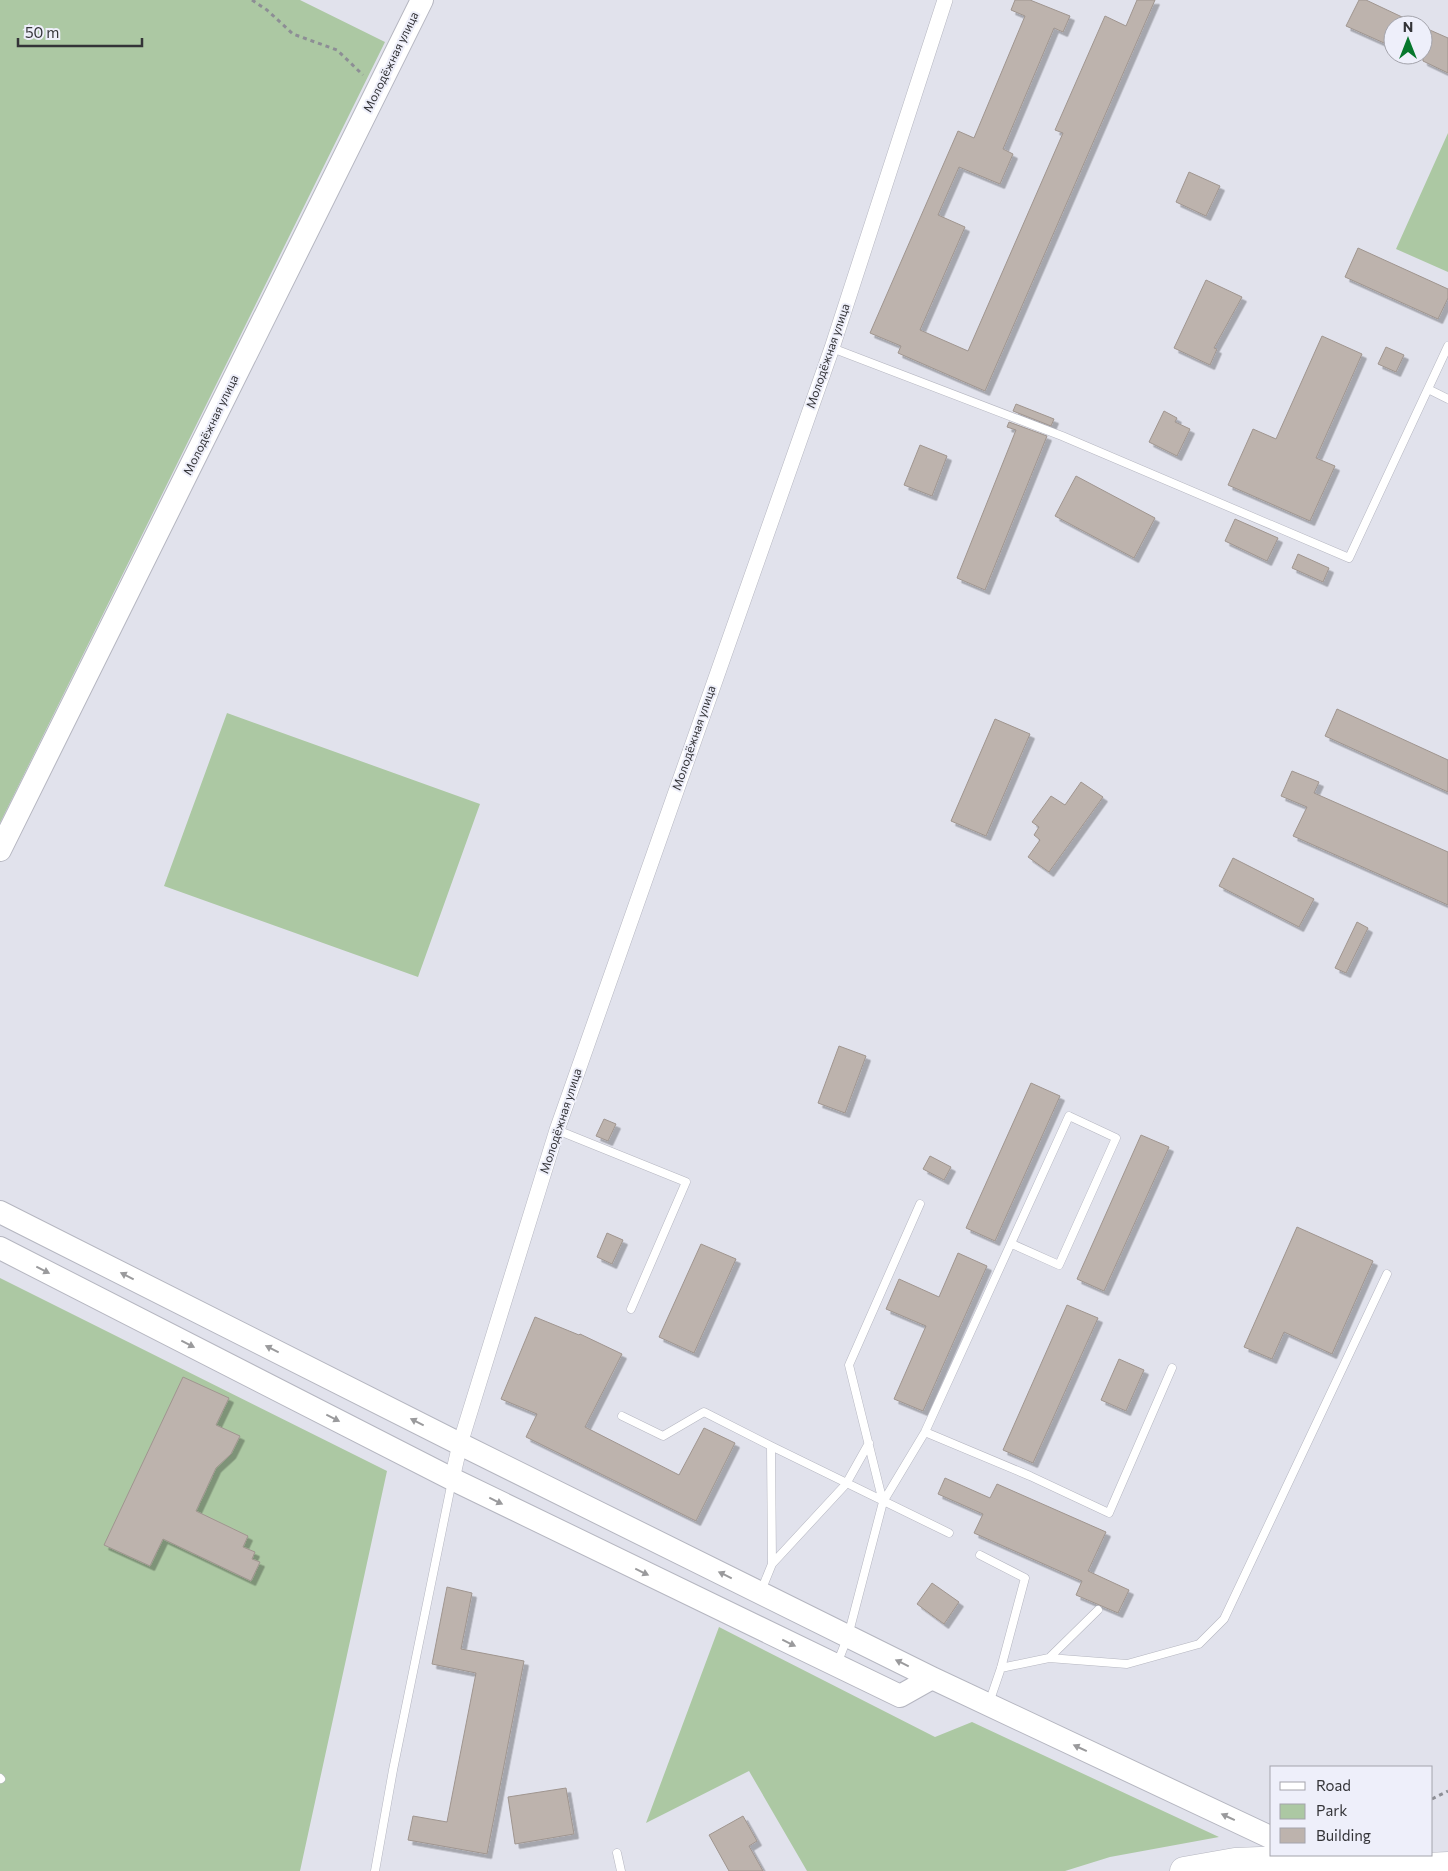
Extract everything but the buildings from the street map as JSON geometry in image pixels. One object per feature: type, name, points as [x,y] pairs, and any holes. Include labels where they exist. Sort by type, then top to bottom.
[{"type":"highway","points":[[1184,1871],[1235,1862],[1307,1857],[1438,1866]]},
{"type":"street","name":"Молодёжная улица","points":[[0,850],[422,0]]},
{"type":"street","name":"Молодёжная улица","points":[[452,1479],[460,1444],[557,1130],[832,348],[945,0]]},
{"type":"street","points":[[0,1212],[460,1444],[932,1678],[1270,1837]]},
{"type":"street","points":[[0,1248],[452,1479],[900,1696],[932,1678]]},
{"type":"lane","points":[[832,348],[1062,436],[1349,558],[1448,346]]},
{"type":"lane","points":[[1428,389],[1448,399]]},
{"type":"lane","points":[[836,1666],[848,1636],[883,1502],[926,1432],[1069,1116],[1116,1138],[1059,1265],[1012,1244]]},
{"type":"lane","points":[[557,1130],[686,1182],[631,1309]]},
{"type":"lane","points":[[883,1502],[849,1365],[920,1204]]},
{"type":"lane","points":[[1001,1668],[1049,1658],[1127,1664],[1199,1644],[1224,1619],[1387,1274]]},
{"type":"lane","points":[[926,1432],[1030,1476],[1109,1513],[1172,1368]]},
{"type":"lane","points":[[622,1416],[663,1436],[704,1412],[846,1484],[949,1533]]},
{"type":"lane","points":[[760,1592],[772,1564],[846,1484],[869,1443]]},
{"type":"lane","points":[[771,1446],[772,1564]]},
{"type":"lane","points":[[375,1871],[393,1770],[452,1479]]},
{"type":"lane","points":[[980,1555],[1025,1578],[1001,1668],[988,1705]]},
{"type":"lane","points":[[1049,1658],[1098,1610]]},
{"type":"lane","points":[[616,1852],[621,1871]]},
{"type":"path","points":[[252,0],[267,10],[293,34],[337,50],[378,89]]},
{"type":"path","points":[[1433,1798],[1448,1791]]},
{"type":"green space","points":[[0,0],[300,0],[385,42],[0,823]]},
{"type":"green space","points":[[1448,133],[1448,272],[1396,249]]},
{"type":"green space","points":[[227,713],[480,804],[418,977],[164,886]]},
{"type":"green space","points":[[0,1278],[387,1471],[300,1871],[0,1871]]},
{"type":"green space","points":[[719,1627],[935,1737],[972,1722],[1219,1837],[1110,1857],[1065,1871],[807,1871],[749,1771],[646,1823]]}]
